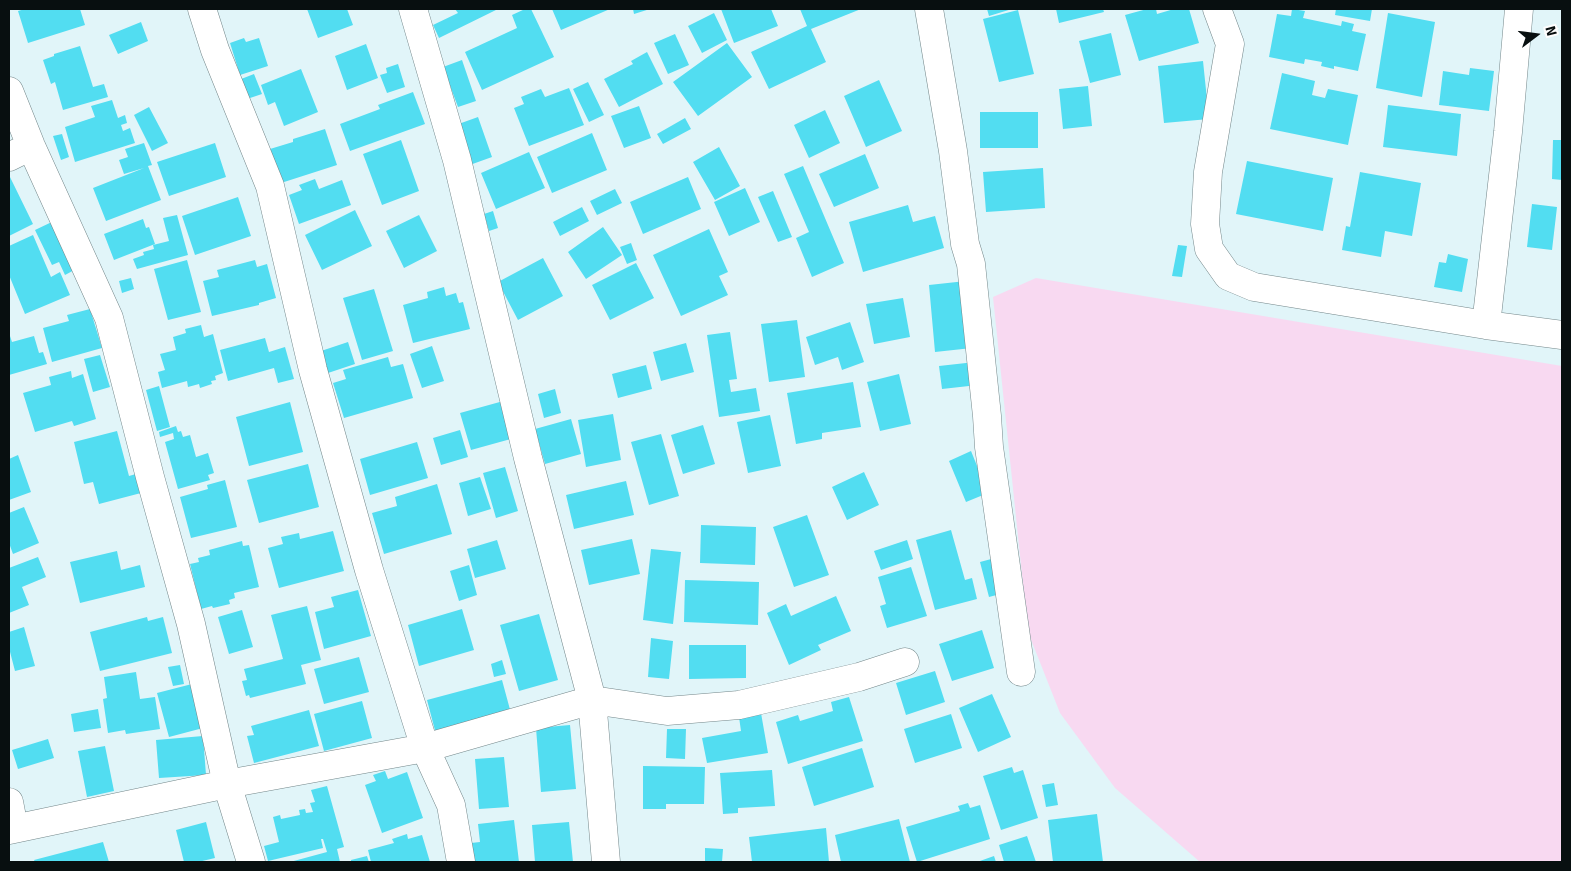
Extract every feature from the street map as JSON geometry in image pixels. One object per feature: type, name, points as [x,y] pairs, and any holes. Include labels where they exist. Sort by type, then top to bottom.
[{"type":"street","points":[[202,9],[215,50],[270,186],[313,370],[369,570],[425,748],[451,805],[461,862]]},
{"type":"street","points":[[413,9],[457,160],[528,458],[592,700],[606,862]]},
{"type":"street","points":[[929,9],[953,151],[965,244],[971,264],[989,447],[1021,672]]},
{"type":"street","points":[[1217,9],[1230,44],[1208,172],[1205,224],[1209,249],[1228,276],[1254,287],[1486,325],[1562,335]]},
{"type":"street","points":[[1486,325],[1508,132],[1519,9]]},
{"type":"street","points":[[9,91],[20,152],[109,318],[191,624],[227,784],[251,862]]},
{"type":"street","points":[[9,802],[12,829],[227,784],[425,748],[592,700],[667,711],[739,705],[859,677],[905,662]]},
{"type":"shaded area","points":[[1036,278],[1562,366],[1562,862],[1200,862],[1115,788],[1060,713],[1028,632],[993,297]]},
{"type":"building","points":[[25,9],[80,9],[85,25],[28,43],[18,11]]},
{"type":"building","points":[[307,9],[347,9],[353,25],[318,38]]},
{"type":"building","points":[[455,9],[498,9],[439,38],[433,25],[458,13]]},
{"type":"building","points":[[525,9],[531,9],[554,57],[482,90],[465,52],[517,28],[512,15]]},
{"type":"building","points":[[552,9],[610,9],[561,30]]},
{"type":"building","points":[[633,9],[650,9],[634,14]]},
{"type":"building","points":[[721,9],[771,9],[778,26],[734,43]]},
{"type":"building","points":[[800,9],[861,9],[811,29],[826,62],[769,89],[751,52],[807,26]]},
{"type":"building","points":[[987,9],[1012,9],[989,16]]},
{"type":"building","points":[[1056,9],[1103,9],[1104,12],[1059,23]]},
{"type":"building","points":[[1147,9],[1156,9],[1157,14],[1174,9],[1189,9],[1199,43],[1139,61],[1125,15]]},
{"type":"building","points":[[1292,9],[1305,11],[1303,18],[1341,26],[1342,21],[1354,24],[1352,31],[1366,34],[1358,71],[1334,66],[1334,69],[1321,66],[1322,62],[1305,59],[1304,64],[1269,57],[1277,14],[1291,16]]},
{"type":"building","points":[[1336,9],[1372,9],[1370,21],[1335,15]]},
{"type":"building","points":[[1018,10],[1034,74],[999,82],[983,19]]},
{"type":"building","points":[[714,13],[727,40],[702,53],[688,26]]},
{"type":"building","points":[[1388,13],[1435,22],[1422,97],[1376,88]]},
{"type":"building","points":[[141,22],[148,41],[118,54],[109,35]]},
{"type":"building","points":[[1111,33],[1121,75],[1090,83],[1079,41]]},
{"type":"building","points":[[675,34],[689,65],[668,74],[654,43]]},
{"type":"building","points":[[244,38],[246,42],[259,38],[268,66],[240,75],[230,43]]},
{"type":"building","points":[[727,43],[752,77],[698,116],[673,82]]},
{"type":"building","points":[[366,44],[378,78],[347,90],[335,56]]},
{"type":"building","points":[[80,46],[93,87],[104,84],[108,97],[63,110],[55,82],[51,84],[43,60],[54,56],[54,54]]},
{"type":"building","points":[[647,52],[663,84],[619,107],[604,79],[633,64],[631,61]]},
{"type":"building","points":[[462,60],[476,101],[458,107],[443,67]]},
{"type":"building","points":[[1203,61],[1209,119],[1164,123],[1158,66]]},
{"type":"building","points":[[398,64],[405,87],[387,93],[380,75],[387,73],[386,68]]},
{"type":"building","points":[[1470,68],[1494,71],[1489,111],[1439,105],[1443,71],[1469,75]]},
{"type":"building","points":[[301,69],[318,112],[284,126],[275,102],[268,105],[261,85]]},
{"type":"building","points":[[1282,73],[1315,81],[1312,95],[1325,98],[1328,89],[1358,95],[1348,145],[1270,129]]},
{"type":"building","points":[[254,74],[262,94],[244,100],[236,81]]},
{"type":"building","points":[[879,80],[902,131],[866,147],[844,96]]},
{"type":"building","points":[[588,82],[604,115],[589,122],[573,89]]},
{"type":"building","points":[[1088,86],[1092,126],[1063,129],[1059,89]]},
{"type":"building","points":[[569,88],[584,125],[529,146],[514,108],[524,104],[521,97],[541,89],[545,97]]},
{"type":"building","points":[[413,92],[425,124],[350,151],[340,124],[380,109],[378,105]]},
{"type":"building","points":[[112,100],[118,118],[125,115],[127,123],[121,125],[123,131],[130,128],[135,143],[75,162],[65,127],[95,117],[91,106]]},
{"type":"building","points":[[1388,105],[1461,114],[1457,156],[1383,147]]},
{"type":"building","points":[[639,106],[651,138],[624,148],[611,116]]},
{"type":"building","points":[[149,107],[168,143],[152,151],[134,115]]},
{"type":"building","points":[[825,110],[840,143],[809,158],[794,125]]},
{"type":"building","points":[[980,112],[1038,112],[1038,148],[980,148]]},
{"type":"building","points":[[478,117],[492,157],[467,166],[453,126]]},
{"type":"building","points":[[685,118],[691,129],[663,144],[657,134]]},
{"type":"building","points":[[325,129],[337,165],[281,183],[270,149],[293,142],[293,139]]},
{"type":"building","points":[[592,133],[607,170],[552,193],[537,157]]},
{"type":"building","points":[[62,134],[69,157],[61,160],[53,136]]},
{"type":"building","points":[[401,140],[419,191],[382,205],[363,154]]},
{"type":"building","points":[[1553,140],[1562,140],[1562,180],[1552,179]]},
{"type":"building","points":[[144,143],[152,165],[148,166],[161,200],[106,221],[93,188],[144,168],[124,174],[119,160],[128,157],[125,149]]},
{"type":"building","points":[[215,143],[226,177],[169,196],[157,162]]},
{"type":"building","points":[[719,147],[740,186],[715,200],[693,162]]},
{"type":"building","points":[[529,152],[545,188],[496,209],[481,173]]},
{"type":"building","points":[[865,154],[879,188],[834,207],[819,174]]},
{"type":"building","points":[[1247,161],[1333,178],[1323,231],[1236,214]]},
{"type":"building","points":[[803,166],[844,263],[812,277],[796,238],[809,232],[784,174]]},
{"type":"building","points":[[1043,168],[1045,208],[986,212],[983,172]]},
{"type":"building","points":[[1360,172],[1421,183],[1412,236],[1385,231],[1381,257],[1342,250],[1346,226],[1350,227]]},
{"type":"building","points":[[9,175],[33,224],[9,236]]},
{"type":"building","points":[[688,177],[701,209],[643,234],[630,202]]},
{"type":"building","points":[[315,179],[319,189],[342,180],[351,205],[299,224],[289,195],[302,190],[299,185]]},
{"type":"building","points":[[745,188],[760,222],[729,236],[714,202]]},
{"type":"building","points":[[615,189],[622,203],[597,215],[590,201]]},
{"type":"building","points":[[773,191],[792,237],[778,242],[758,197]]},
{"type":"building","points":[[238,197],[251,236],[195,255],[182,216]]},
{"type":"building","points":[[1532,204],[1557,207],[1552,250],[1527,247]]},
{"type":"building","points":[[908,205],[913,222],[935,216],[944,248],[863,272],[849,222]]},
{"type":"building","points":[[582,207],[589,221],[560,236],[553,222]]},
{"type":"building","points":[[355,210],[372,246],[322,270],[305,235]]},
{"type":"building","points":[[493,211],[498,228],[489,231],[484,214]]},
{"type":"building","points":[[177,215],[188,255],[137,269],[133,259],[144,255],[143,252],[154,249],[153,245],[169,241],[163,218]]},
{"type":"building","points":[[419,215],[437,251],[404,268],[386,231]]},
{"type":"building","points":[[143,219],[146,228],[149,227],[155,244],[114,260],[104,234]]},
{"type":"building","points":[[56,220],[80,267],[65,275],[59,262],[52,265],[35,230]]},
{"type":"building","points":[[603,227],[622,255],[586,279],[568,252]]},
{"type":"building","points":[[709,229],[728,272],[719,276],[728,295],[681,316],[653,255]]},
{"type":"building","points":[[33,235],[51,277],[60,272],[70,295],[25,314],[9,275],[9,246]]},
{"type":"building","points":[[631,243],[637,260],[627,264],[620,247]]},
{"type":"building","points":[[1178,245],[1187,246],[1182,277],[1172,276]]},
{"type":"building","points":[[1448,254],[1468,259],[1462,292],[1434,287],[1439,262],[1446,263]]},
{"type":"building","points":[[543,258],[563,296],[518,320],[498,282]]},
{"type":"building","points":[[187,260],[201,312],[168,320],[154,269]]},
{"type":"building","points":[[255,260],[257,267],[267,264],[276,298],[259,303],[259,305],[212,316],[203,281],[219,277],[217,270]]},
{"type":"building","points":[[636,263],[654,298],[610,320],[592,285]]},
{"type":"building","points":[[131,278],[134,289],[122,293],[119,281]]},
{"type":"building","points":[[966,281],[972,348],[935,352],[929,285]]},
{"type":"building","points":[[444,287],[446,296],[456,293],[459,303],[463,302],[470,329],[413,343],[403,305],[428,298],[427,292]]},
{"type":"building","points":[[374,289],[393,351],[362,360],[343,298]]},
{"type":"building","points":[[903,298],[910,337],[874,344],[866,304]]},
{"type":"building","points":[[90,309],[102,348],[52,362],[43,328],[69,321],[67,315]]},
{"type":"building","points":[[797,320],[805,377],[769,382],[761,324]]},
{"type":"building","points":[[850,322],[864,362],[842,370],[838,357],[815,365],[806,337]]},
{"type":"building","points":[[201,325],[204,337],[213,334],[223,373],[215,376],[216,380],[211,381],[212,384],[200,388],[199,384],[188,387],[187,381],[162,388],[158,372],[165,370],[160,354],[176,350],[173,337],[186,333],[185,329]]},
{"type":"building","points":[[730,332],[737,379],[729,380],[731,392],[756,388],[760,411],[719,417],[707,335]]},
{"type":"building","points":[[9,333],[12,342],[34,336],[39,353],[43,352],[47,364],[9,375]]},
{"type":"building","points":[[265,338],[269,352],[285,347],[294,379],[278,383],[274,368],[228,381],[220,350]]},
{"type":"building","points":[[348,342],[355,364],[328,373],[321,351]]},
{"type":"building","points":[[686,343],[694,372],[661,381],[653,352]]},
{"type":"building","points":[[432,346],[444,381],[422,388],[410,354]]},
{"type":"building","points":[[100,355],[110,387],[93,392],[84,359]]},
{"type":"building","points":[[388,357],[391,367],[403,364],[413,398],[344,418],[333,383],[346,379],[343,370]]},
{"type":"building","points":[[975,362],[978,385],[942,389],[939,366]]},
{"type":"building","points":[[646,365],[652,389],[618,398],[612,374]]},
{"type":"building","points":[[71,371],[72,378],[83,374],[96,419],[74,426],[72,421],[35,432],[23,393],[51,385],[49,377]]},
{"type":"building","points":[[899,374],[911,424],[880,431],[867,382]]},
{"type":"building","points":[[853,382],[861,427],[822,433],[822,439],[796,444],[787,393]]},
{"type":"building","points":[[159,386],[170,427],[157,431],[146,390]]},
{"type":"building","points":[[555,389],[561,413],[544,418],[538,394]]},
{"type":"building","points":[[507,400],[518,437],[471,450],[460,413]]},
{"type":"building","points":[[290,402],[303,452],[249,466],[236,417]]},
{"type":"building","points":[[613,414],[621,460],[586,467],[578,420]]},
{"type":"building","points":[[770,415],[781,466],[748,473],[737,422]]},
{"type":"building","points":[[571,419],[581,454],[545,464],[535,429]]},
{"type":"building","points":[[703,425],[715,464],[683,474],[671,435]]},
{"type":"building","points":[[176,426],[178,432],[181,431],[183,437],[190,435],[196,457],[208,453],[214,473],[208,475],[210,480],[178,489],[165,442],[174,439],[173,433],[160,437],[159,432]]},
{"type":"building","points":[[460,430],[468,457],[441,465],[433,438]]},
{"type":"building","points":[[117,431],[129,476],[136,474],[141,493],[99,504],[93,482],[84,484],[74,442]]},
{"type":"building","points":[[661,434],[679,496],[649,505],[631,442]]},
{"type":"building","points":[[417,442],[428,478],[370,495],[360,459]]},
{"type":"building","points":[[971,451],[988,493],[966,502],[949,461]]},
{"type":"building","points":[[18,455],[31,492],[9,500],[9,459]]},
{"type":"building","points":[[308,464],[319,507],[259,523],[247,480]]},
{"type":"building","points":[[505,467],[518,511],[496,518],[483,473]]},
{"type":"building","points":[[864,472],[879,505],[847,520],[832,487]]},
{"type":"building","points":[[480,477],[491,509],[468,516],[459,483]]},
{"type":"building","points":[[225,480],[237,527],[191,538],[180,497],[208,489],[207,485]]},
{"type":"building","points":[[626,481],[634,515],[574,529],[566,495]]},
{"type":"building","points":[[437,484],[452,534],[384,554],[372,513],[397,506],[395,497]]},
{"type":"building","points":[[24,507],[39,543],[13,554],[9,543],[9,513]]},
{"type":"building","points":[[807,515],[829,575],[794,587],[773,527]]},
{"type":"building","points":[[701,525],[756,527],[755,565],[700,563]]},
{"type":"building","points":[[951,530],[965,580],[972,578],[977,599],[935,610],[916,540]]},
{"type":"building","points":[[333,531],[344,571],[279,588],[268,548],[283,544],[281,537],[299,533],[300,539]]},
{"type":"building","points":[[632,539],[640,574],[589,585],[581,550]]},
{"type":"building","points":[[497,540],[506,569],[475,578],[467,549]]},
{"type":"building","points":[[907,540],[913,559],[881,570],[874,551]]},
{"type":"building","points":[[242,541],[243,546],[249,545],[259,587],[234,593],[235,598],[229,600],[230,604],[201,609],[190,564],[199,562],[198,558],[210,555],[209,550]]},
{"type":"building","points":[[651,549],[681,552],[673,624],[643,620]]},
{"type":"building","points":[[117,551],[121,570],[140,565],[145,587],[80,603],[70,562]]},
{"type":"building","points":[[38,557],[46,577],[22,587],[29,605],[9,613],[9,568]]},
{"type":"building","points":[[995,558],[1004,593],[989,597],[980,562]]},
{"type":"building","points":[[469,565],[477,595],[459,601],[450,571]]},
{"type":"building","points":[[911,567],[927,616],[887,628],[880,606],[886,604],[878,577]]},
{"type":"building","points":[[685,580],[759,582],[758,625],[684,622]]},
{"type":"building","points":[[358,590],[371,636],[324,649],[315,612],[334,607],[331,597]]},
{"type":"building","points":[[836,596],[851,631],[818,645],[821,650],[789,665],[767,613],[786,604],[791,616]]},
{"type":"building","points":[[307,606],[321,660],[301,665],[306,684],[250,698],[249,695],[246,696],[242,681],[247,680],[244,669],[283,659],[271,615]]},
{"type":"building","points":[[462,609],[474,650],[419,666],[408,625]]},
{"type":"building","points":[[242,610],[253,647],[229,654],[218,617]]},
{"type":"building","points":[[539,614],[558,680],[519,691],[500,625]]},
{"type":"building","points":[[147,617],[148,621],[163,617],[172,653],[100,671],[90,632]]},
{"type":"building","points":[[24,627],[35,666],[15,671],[9,648],[9,632]]},
{"type":"building","points":[[982,630],[994,668],[952,681],[939,644]]},
{"type":"building","points":[[651,638],[673,641],[669,679],[648,677]]},
{"type":"building","points":[[689,645],[746,645],[746,678],[689,679]]},
{"type":"building","points":[[359,657],[369,692],[324,704],[314,669]]},
{"type":"building","points":[[502,660],[506,674],[494,677],[491,664]]},
{"type":"building","points":[[180,665],[184,684],[173,686],[168,667]]},
{"type":"building","points":[[935,671],[945,702],[906,715],[896,683]]},
{"type":"building","points":[[136,672],[140,699],[155,697],[160,729],[126,734],[125,730],[108,733],[103,699],[107,698],[104,677]]},
{"type":"building","points":[[502,680],[512,717],[437,738],[427,700]]},
{"type":"building","points":[[192,684],[203,728],[169,737],[157,693]]},
{"type":"building","points":[[992,694],[1011,737],[978,752],[959,708]]},
{"type":"building","points":[[849,697],[863,741],[788,764],[776,722],[798,715],[800,721],[833,711],[831,702]]},
{"type":"building","points":[[362,701],[372,738],[324,751],[314,714]]},
{"type":"building","points":[[98,709],[101,728],[74,732],[71,714]]},
{"type":"building","points":[[309,710],[319,746],[254,763],[247,736],[254,735],[251,726]]},
{"type":"building","points":[[761,713],[768,753],[707,763],[702,738],[741,731],[739,717]]},
{"type":"building","points":[[951,714],[962,748],[915,763],[904,729]]},
{"type":"building","points":[[570,725],[576,789],[541,792],[536,728]]},
{"type":"building","points":[[667,729],[686,729],[685,759],[666,758]]},
{"type":"building","points":[[203,736],[206,775],[159,778],[156,740]]},
{"type":"building","points":[[48,739],[54,758],[18,769],[12,750]]},
{"type":"building","points":[[105,746],[114,791],[87,797],[78,751]]},
{"type":"building","points":[[862,748],[874,787],[814,806],[802,767]]},
{"type":"building","points":[[504,757],[509,807],[479,809],[475,759]]},
{"type":"building","points":[[643,766],[705,767],[704,804],[666,804],[666,809],[643,809]]},
{"type":"building","points":[[1012,767],[1014,773],[1023,770],[1038,818],[1001,830],[983,776]]},
{"type":"building","points":[[772,770],[775,806],[738,808],[738,813],[723,814],[720,773]]},
{"type":"building","points":[[385,771],[388,779],[407,772],[423,818],[382,833],[365,785],[376,781],[373,775]]},
{"type":"building","points":[[1054,783],[1058,805],[1046,807],[1042,785]]},
{"type":"building","points":[[327,786],[344,847],[337,849],[340,862],[290,862],[327,852],[323,839],[321,839],[323,848],[268,861],[264,846],[279,842],[273,817],[280,815],[281,819],[300,815],[299,810],[305,809],[306,813],[313,812],[310,803],[315,802],[311,790]]},
{"type":"building","points":[[968,803],[970,808],[980,805],[990,839],[917,862],[906,827],[960,811],[958,806]]},
{"type":"building","points":[[1097,814],[1103,862],[1053,862],[1048,820]]},
{"type":"building","points":[[899,819],[910,862],[841,862],[835,835]]},
{"type":"building","points":[[514,820],[519,862],[474,862],[471,843],[480,842],[478,824]]},
{"type":"building","points":[[206,822],[215,858],[198,862],[184,862],[176,830]]},
{"type":"building","points":[[569,822],[573,862],[535,862],[532,825]]},
{"type":"building","points":[[826,828],[829,862],[752,862],[749,837]]},
{"type":"building","points":[[407,834],[408,839],[422,835],[430,862],[371,862],[368,850],[394,843],[392,839]]},
{"type":"building","points":[[1027,836],[1036,862],[1004,862],[999,845]]},
{"type":"building","points":[[103,842],[109,862],[35,862],[34,860]]},
{"type":"building","points":[[705,848],[723,849],[722,862],[705,862]]},
{"type":"building","points":[[367,856],[369,862],[351,862],[351,860]]},
{"type":"building","points":[[994,856],[996,862],[977,862]]}]
